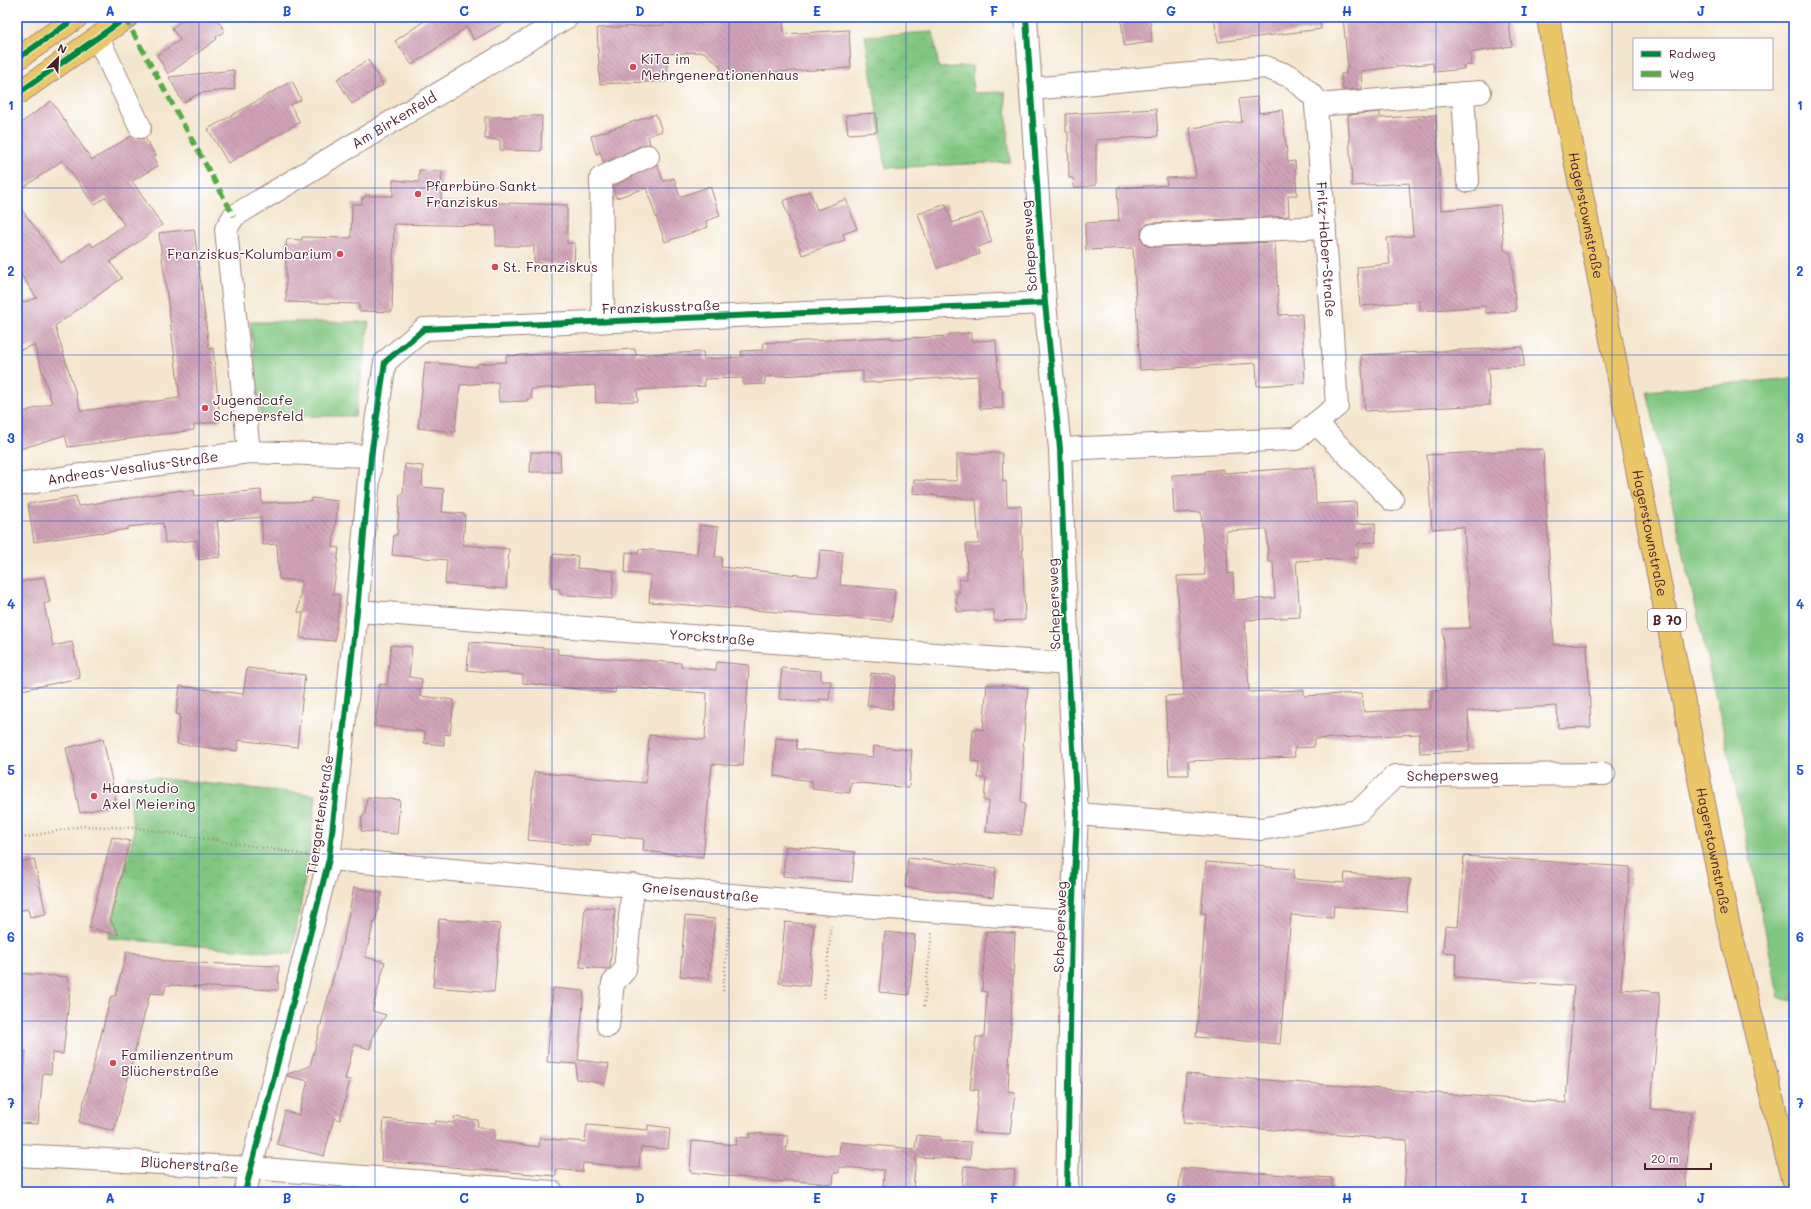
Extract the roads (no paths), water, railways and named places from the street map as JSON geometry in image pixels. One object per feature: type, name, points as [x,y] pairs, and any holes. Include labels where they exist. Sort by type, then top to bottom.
[{"type":"main road","points":[[17,59],[77,17]]},
{"type":"main road","points":[[17,94],[127,17]]},
{"type":"main road","name":"Hagerstownstraße","points":[[1548,17],[1556,66],[1727,918],[1794,1186]]},
{"type":"street","name":"Am Birkenfeld","points":[[249,452],[226,229],[234,216],[567,17]]},
{"type":"street","name":"Schepersweg","points":[[1026,17],[1045,303],[1060,449],[1068,664],[1077,814],[1072,921],[1067,1192]]},
{"type":"street","points":[[98,38],[140,127]]},
{"type":"street","points":[[1031,89],[1265,67],[1292,78],[1316,99],[1316,105],[1471,92],[1468,181]]},
{"type":"street","name":"Fritz-Haber-Straße","points":[[1060,449],[1296,439],[1337,406],[1316,105]]},
{"type":"street","points":[[603,321],[601,178],[648,156]]},
{"type":"street","points":[[1153,235],[1324,227]]},
{"type":"street","name":"Franziskusstraße","points":[[371,456],[385,362],[424,328],[1045,303]]},
{"type":"street","points":[[1316,423],[1392,500]]},
{"type":"street","points":[[249,452],[371,456]]},
{"type":"street","name":"Andreas-Vesalius-Straße","points":[[17,485],[249,452]]},
{"type":"street","name":"Tiergartenstraße","points":[[245,1192],[329,859],[371,456]]},
{"type":"street","name":"Yorckstraße","points":[[356,611],[1068,664]]},
{"type":"street","name":"Schepersweg","points":[[1077,814],[1262,829],[1359,811],[1395,776],[1604,774]]},
{"type":"street","name":"Gneisenaustraße","points":[[329,859],[833,904],[1072,921]]},
{"type":"street","points":[[608,1026],[613,983],[625,970],[633,885]]},
{"type":"street","name":"Blücherstraße","points":[[17,1155],[251,1168],[482,1189],[552,1192]]},
{"type":"place","name":"KiTa im Mehrgenerationenhaus","points":[[633,67]]},
{"type":"place","name":"Pfarrbüro Sankt Franziskus","points":[[418,194]]},
{"type":"place","name":"Franziskus-Kolumbarium","points":[[340,254]]},
{"type":"place","name":"St. Franziskus","points":[[495,267]]},
{"type":"place","name":"Jugendcafe Schepersfeld","points":[[205,408]]},
{"type":"place","name":"Haarstudio Axel Meiering","points":[[94,796]]},
{"type":"place","name":"Familienzentrum Blücherstraße","points":[[113,1063]]}]
